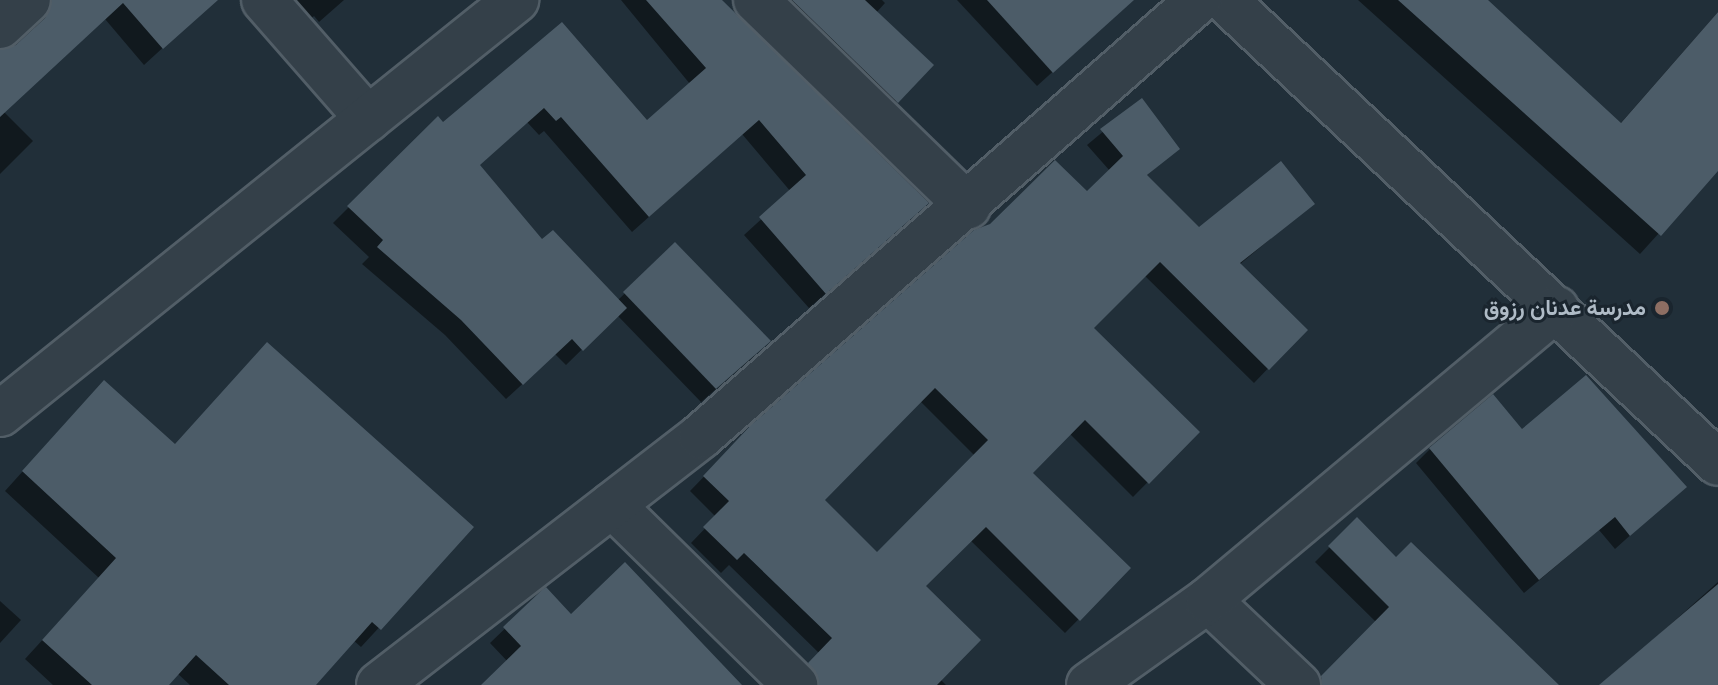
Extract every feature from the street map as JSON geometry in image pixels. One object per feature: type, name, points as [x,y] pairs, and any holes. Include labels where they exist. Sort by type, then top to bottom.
[{"type":"street","points":[[0,26],[28,0]]},
{"type":"street","points":[[264,0],[368,119]]},
{"type":"street","points":[[0,414],[516,0]]},
{"type":"street","points":[[756,0],[968,206]]},
{"type":"street","points":[[379,685],[701,436],[968,206],[1199,0]]},
{"type":"street","points":[[1225,0],[1718,463]]},
{"type":"street","points":[[1089,685],[1208,600],[1556,309]]},
{"type":"street","points":[[612,505],[795,685]]},
{"type":"street","points":[[1208,600],[1298,685]]},
{"type":"building","points":[[52,0],[218,0],[163,49],[123,3],[0,117],[0,50],[16,45],[45,18]]},
{"type":"building","points":[[646,0],[722,0],[929,203],[826,294],[759,217],[806,175],[759,120],[649,217],[561,117],[556,121],[544,108],[480,165],[542,239],[553,230],[627,308],[583,351],[572,339],[523,385],[461,320],[377,247],[383,240],[347,206],[438,116],[443,122],[562,22],[647,120],[706,68]]},
{"type":"building","points":[[792,0],[865,0],[934,65],[898,103]]},
{"type":"building","points":[[987,0],[1134,0],[1053,73]]},
{"type":"building","points":[[1398,0],[1488,0],[1621,123],[1718,12],[1718,171],[1661,236]]},
{"type":"building","points":[[1142,98],[1180,149],[1147,175],[1199,227],[1281,161],[1315,204],[1240,263],[1308,330],[1269,370],[1160,262],[1094,328],[1200,432],[1149,484],[1085,420],[1033,473],[1131,568],[1080,621],[986,527],[926,586],[981,640],[937,685],[819,685],[808,663],[832,638],[744,553],[737,560],[703,527],[729,501],[703,476],[751,425],[974,230],[990,224],[1055,160],[1087,191],[1123,156],[1100,129]],"holes":[[[935,388],[988,440],[877,552],[825,500]]]},
{"type":"building","points":[[675,242],[771,341],[716,389],[623,292]]},
{"type":"building","points":[[267,342],[474,527],[381,630],[372,622],[316,685],[229,685],[196,655],[169,685],[92,685],[42,640],[116,558],[22,471],[104,380],[175,444]]},
{"type":"building","points":[[1586,375],[1687,487],[1630,536],[1615,517],[1539,580],[1429,448],[1493,394],[1522,429]]},
{"type":"building","points":[[1357,517],[1396,557],[1411,542],[1559,685],[1322,685],[1321,676],[1389,607],[1328,546]]},
{"type":"building","points":[[625,562],[742,685],[481,685],[521,646],[503,627],[542,590],[546,587],[571,614]]},
{"type":"building","points":[[1718,584],[1718,685],[1599,685]]},
{"type":"place","name":"مدرسة عدنان رزوق","points":[[1662,308]]}]
